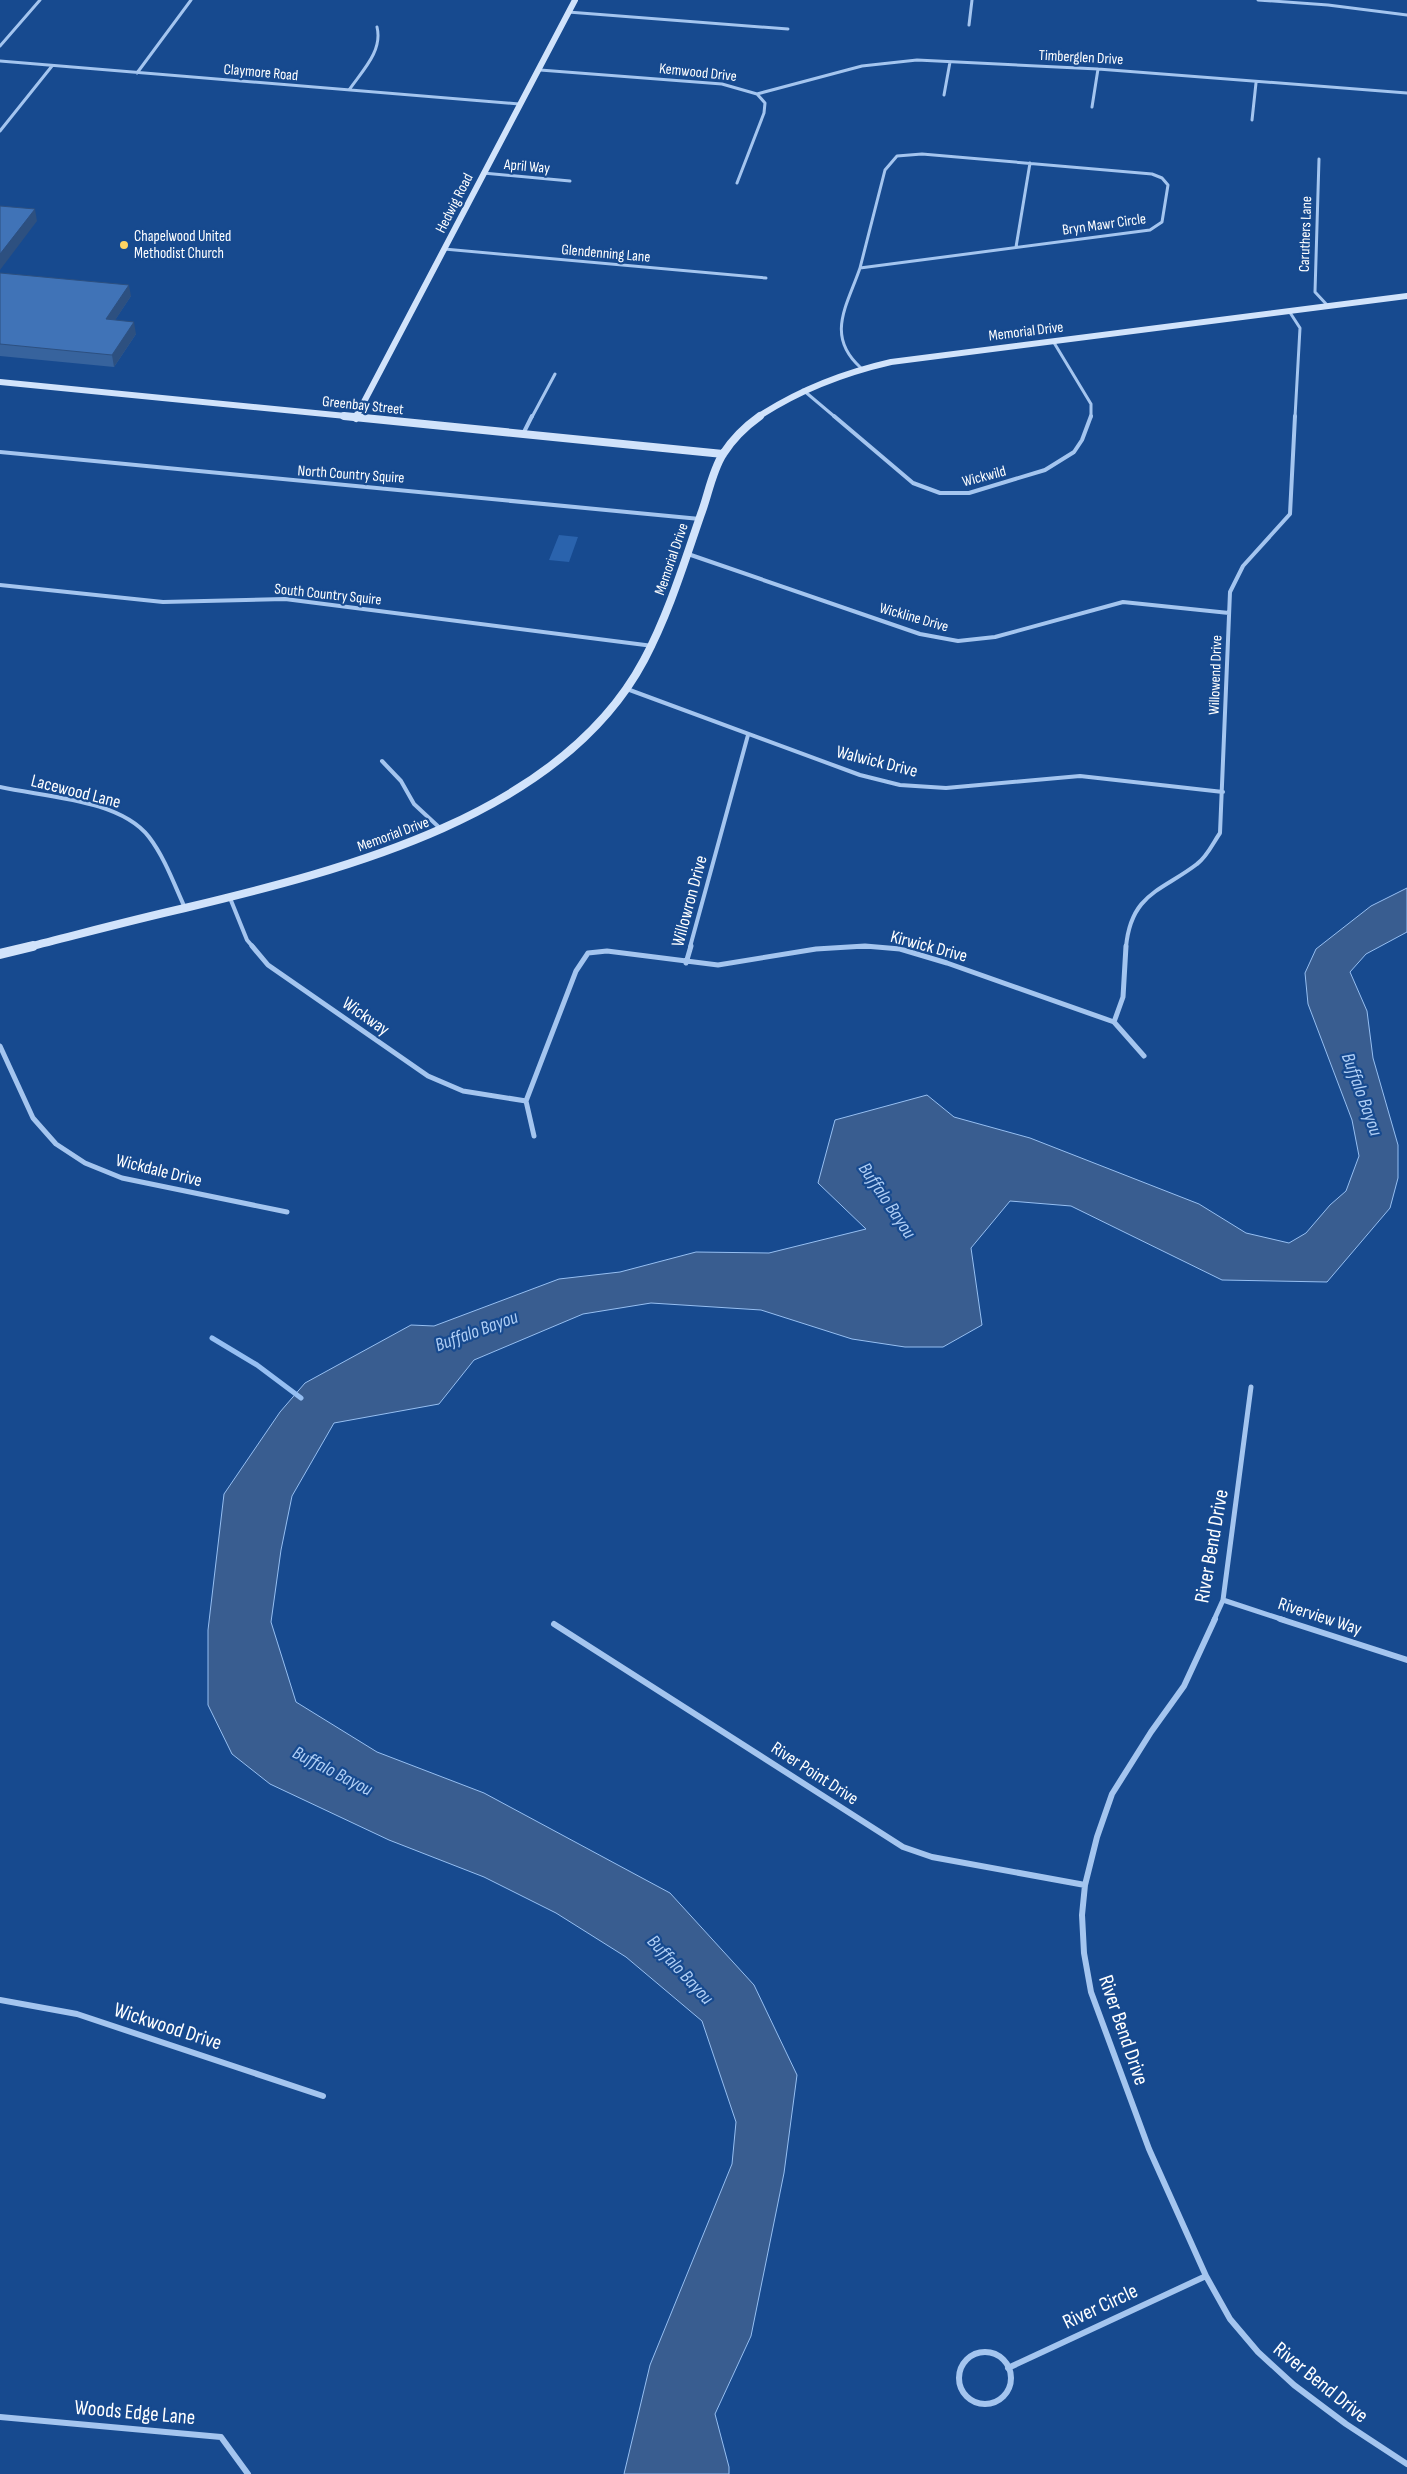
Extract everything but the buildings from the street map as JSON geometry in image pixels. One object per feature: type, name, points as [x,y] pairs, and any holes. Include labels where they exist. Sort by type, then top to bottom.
[{"type":"street","points":[[0,46],[40,0]]},
{"type":"street","points":[[137,73],[192,0]]},
{"type":"street","name":"Hedwig Road","points":[[356,418],[575,0]]},
{"type":"street","points":[[969,25],[972,0]]},
{"type":"street","points":[[1258,0],[1328,5],[1407,16]]},
{"type":"street","points":[[568,12],[788,29]]},
{"type":"street","points":[[349,90],[379,45],[381,36],[377,27]]},
{"type":"street","name":"Timberglen Drive","points":[[757,94],[885,62],[917,60],[1098,69],[1256,83],[1407,93]]},
{"type":"street","name":"Claymore Road","points":[[0,61],[519,104]]},
{"type":"street","points":[[944,95],[950,62]]},
{"type":"street","points":[[0,131],[52,66]]},
{"type":"street","points":[[1092,107],[1098,69]]},
{"type":"street","name":"Kemwood Drive","points":[[540,70],[722,84],[757,94],[764,103],[764,113],[737,183]]},
{"type":"street","points":[[1252,120],[1256,83]]},
{"type":"street","name":"Bryn Mawr Circle","points":[[860,268],[1150,230],[1162,222],[1168,185],[1165,180],[1158,176],[1132,171],[922,154],[897,156],[885,170],[860,268],[840,329],[840,339],[851,360],[861,368]]},
{"type":"street","name":"Caruthers Lane","points":[[1319,159],[1315,292],[1328,306]]},
{"type":"street","points":[[1016,247],[1030,163]]},
{"type":"street","name":"April Way","points":[[483,173],[570,181]]},
{"type":"street","name":"Glendenning Lane","points":[[444,249],[766,278]]},
{"type":"street","name":"Memorial Drive","points":[[0,954],[230,898],[368,859],[442,830],[510,793],[555,761],[609,712],[627,689],[654,646],[723,454],[755,420],[803,390],[861,368],[891,362],[1407,296]]},
{"type":"street","name":"Willowend Drive","points":[[1114,1022],[1123,997],[1126,946],[1135,914],[1151,893],[1199,863],[1220,833],[1229,613],[1232,586],[1243,567],[1281,527],[1290,514],[1300,328],[1289,311]]},
{"type":"street","name":"Wickwild","points":[[803,390],[913,483],[940,494],[970,493],[1045,470],[1074,452],[1082,440],[1091,419],[1091,404],[1052,341]]},
{"type":"street","points":[[523,434],[555,374]]},
{"type":"street","name":"Greenbay Street","points":[[0,382],[723,454]]},
{"type":"street","name":"North Country Squire","points":[[0,452],[700,519]]},
{"type":"street","name":"Wickline Drive","points":[[688,554],[920,634],[958,641],[995,637],[1123,602],[1229,613]]},
{"type":"street","name":"South Country Squire","points":[[0,585],[162,602],[199,603],[245,598],[285,599],[654,646]]},
{"type":"street","name":"Walwick Drive","points":[[627,689],[860,775],[900,785],[946,788],[1080,776],[1223,792]]},
{"type":"street","name":"Willowron Drive","points":[[526,1102],[576,971],[588,953],[607,952],[686,963],[748,735]]},
{"type":"street","points":[[382,761],[401,781],[414,804],[442,830]]},
{"type":"street","name":"Lacewood Lane","points":[[0,787],[116,812],[141,827],[158,852],[185,908]]},
{"type":"street","name":"Wickway","points":[[230,898],[247,940],[268,965],[420,1070],[448,1088],[475,1095],[526,1102]]},
{"type":"street","name":"Kirwick Drive","points":[[686,963],[718,965],[835,948],[865,946],[900,949],[947,963],[1114,1022],[1144,1056]]},
{"type":"street","name":"Wickdale Drive","points":[[0,1046],[33,1118],[56,1144],[85,1164],[122,1178],[286,1212]]},
{"type":"street","points":[[526,1102],[534,1136]]},
{"type":"street","name":"River Bend Drive","points":[[1251,1387],[1223,1600],[1184,1686],[1112,1794],[1097,1837],[1085,1885],[1082,1915],[1084,1953],[1091,1992],[1149,2149],[1206,2276],[1230,2319],[1258,2352],[1294,2385],[1346,2424],[1407,2464]]},
{"type":"street","name":"Riverview Way","points":[[1223,1600],[1407,1660]]},
{"type":"street","name":"River Point Drive","points":[[554,1624],[903,1847],[932,1857],[1085,1885]]},
{"type":"street","name":"Wickwood Drive","points":[[0,2000],[77,2014],[322,2096]]},
{"type":"street","name":"River Circle","points":[[1008,2368],[1206,2276]]},
{"type":"street","points":[[979,2351],[995,2354],[1008,2368],[1009,2386],[1003,2398],[996,2403],[978,2403],[971,2399],[960,2384],[959,2374],[965,2360],[979,2351]]},
{"type":"street","name":"Woods Edge Lane","points":[[0,2417],[221,2437],[248,2474]]},
{"type":"shaded area","points":[[559,535],[578,537],[569,562],[549,560]]},
{"type":"water","name":"Buffalo Bayou","points":[[1407,888],[1407,932],[1366,954],[1350,972],[1367,1011],[1373,1058],[1398,1145],[1398,1178],[1390,1208],[1327,1282],[1222,1280],[1071,1206],[1010,1201],[971,1248],[982,1325],[943,1347],[905,1347],[852,1339],[761,1310],[651,1303],[583,1314],[474,1360],[439,1404],[334,1423],[292,1496],[281,1550],[271,1622],[296,1702],[377,1752],[484,1793],[670,1893],[754,1985],[797,2075],[784,2173],[751,2336],[715,2414],[729,2467],[729,2474],[624,2474],[650,2365],[732,2164],[736,2122],[702,2021],[626,1957],[556,1913],[484,1877],[389,1840],[270,1784],[232,1754],[208,1705],[208,1630],[224,1494],[280,1412],[305,1383],[411,1325],[434,1326],[559,1279],[620,1272],[696,1252],[769,1253],[866,1229],[818,1183],[835,1120],[927,1095],[954,1117],[1030,1138],[1199,1204],[1246,1233],[1289,1243],[1306,1233],[1330,1205],[1346,1191],[1359,1156],[1352,1120],[1308,1004],[1305,973],[1316,949],[1371,906]]},
{"type":"waterway","points":[[212,1338],[257,1365],[301,1398]]},
{"type":"place","name":"Chapelwood United Methodist Church","points":[[124,245]]}]
